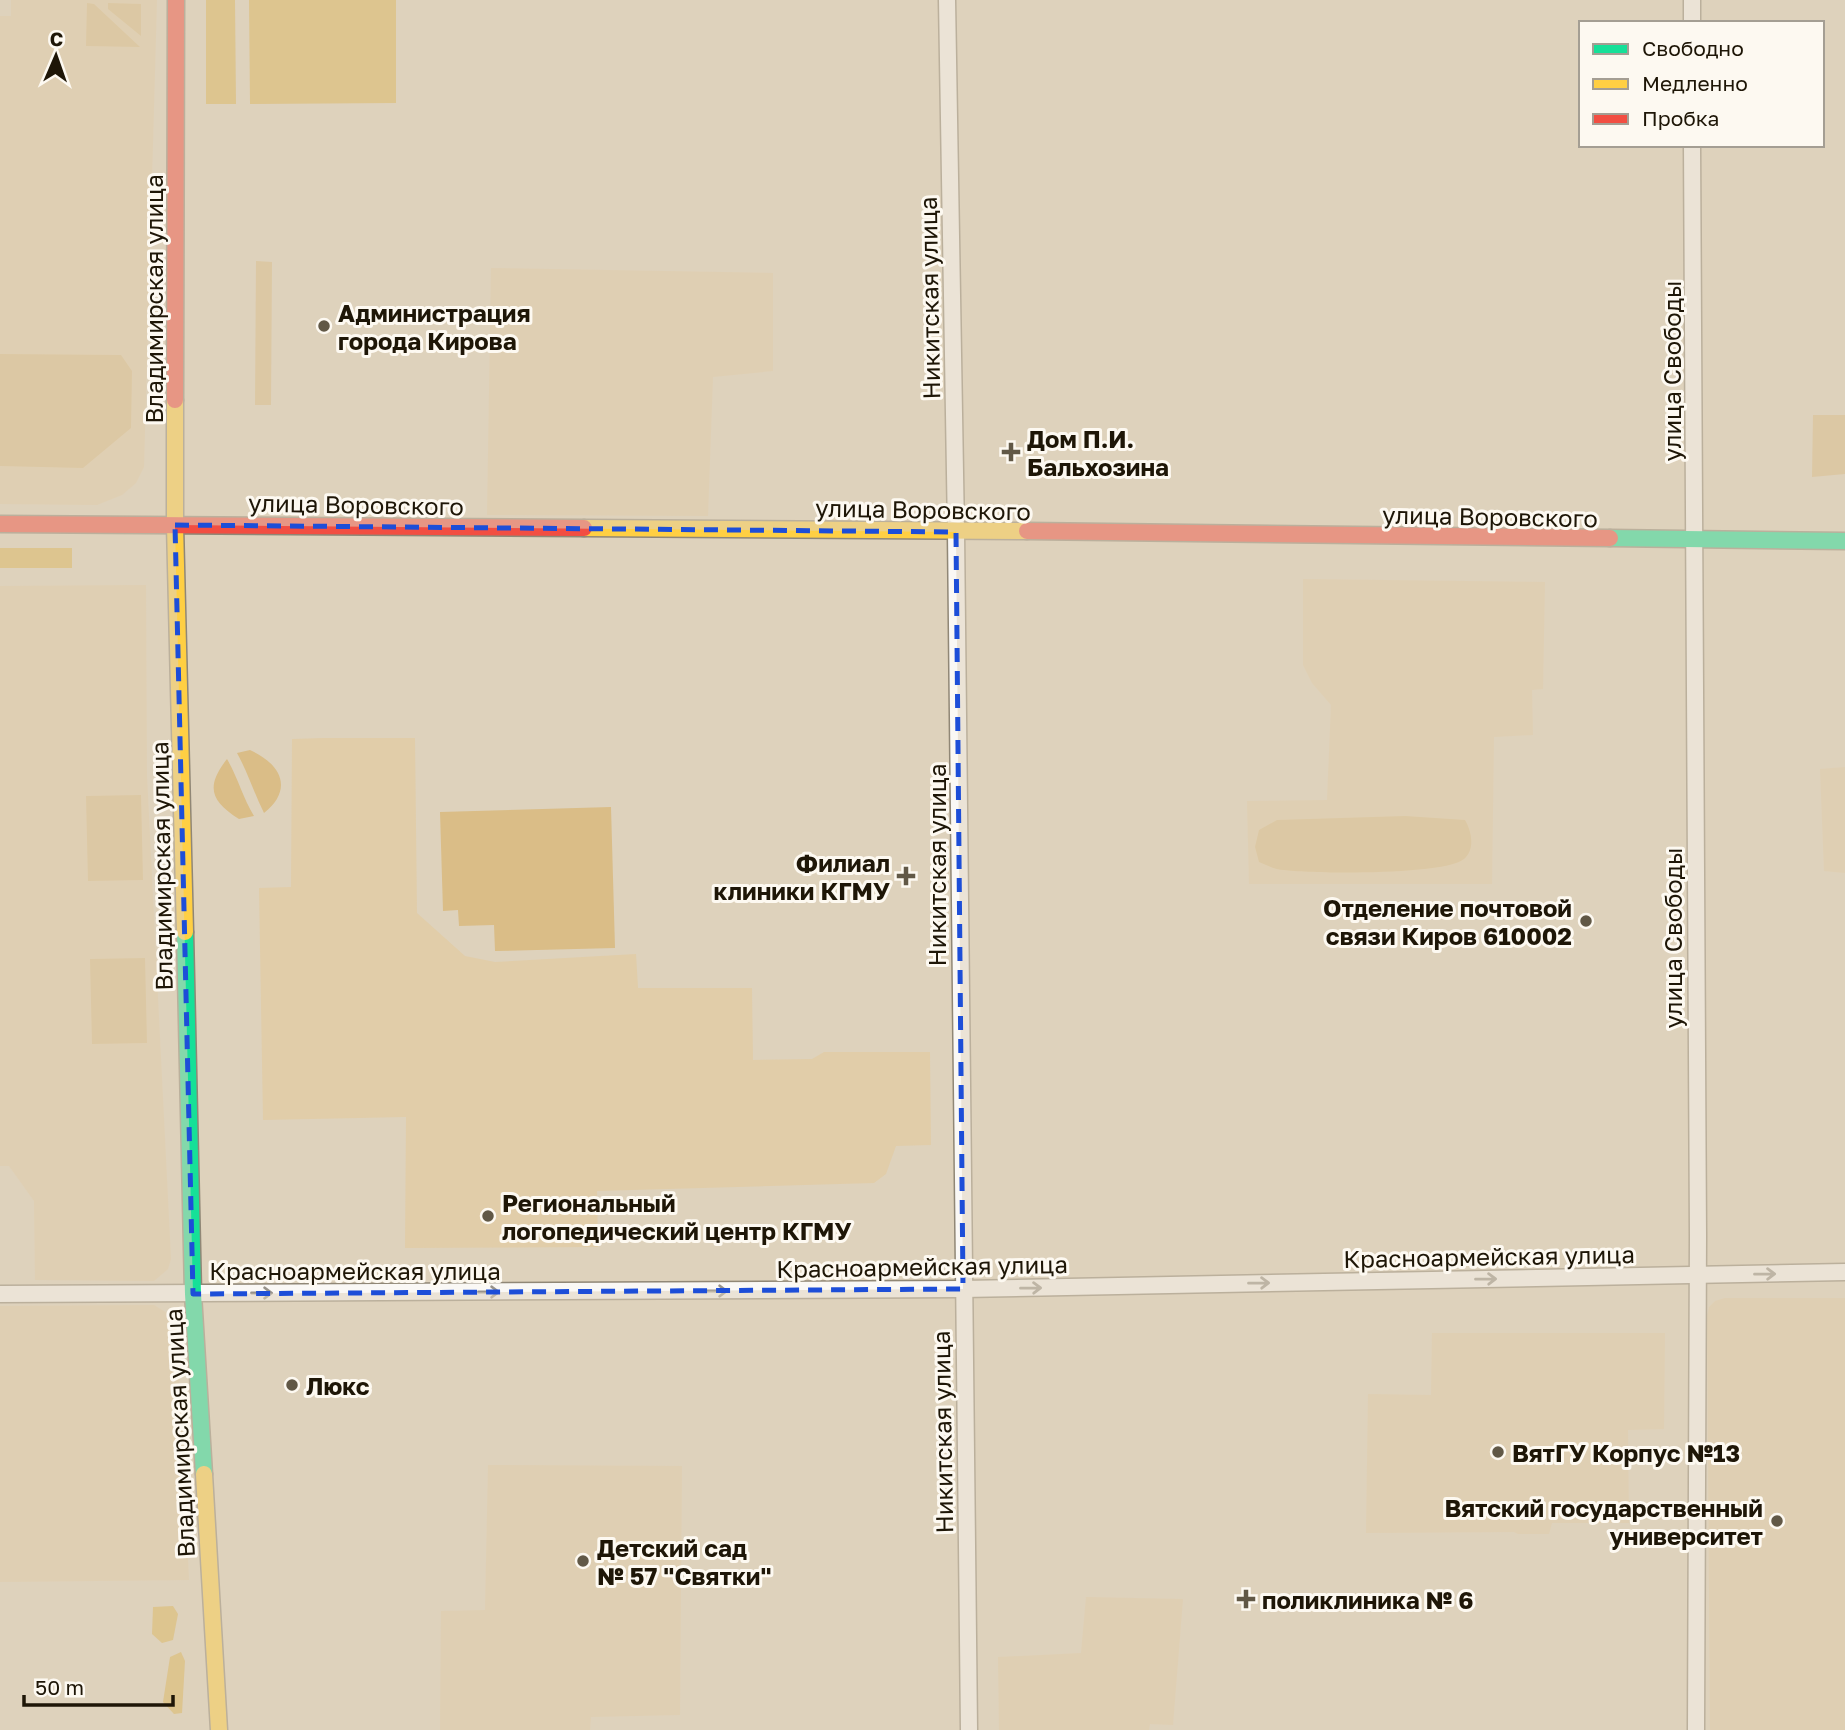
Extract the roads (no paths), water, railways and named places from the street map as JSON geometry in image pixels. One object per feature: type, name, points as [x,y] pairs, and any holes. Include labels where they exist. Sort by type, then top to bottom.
[{"type":"main road","name":"Владимирская улица","points":[[176,0],[175,525],[194,1294],[219,1730]]},
{"type":"main road","name":"улица Воровского","points":[[0,524],[1845,541]]},
{"type":"street","name":"Никитская улица","points":[[947,0],[956,532],[969,1730]]},
{"type":"street","points":[[1692,0],[1692,21]]},
{"type":"street","name":"улица Свободы","points":[[1692,147],[1697,1275],[1696,1730]]},
{"type":"street","name":"Красноармейская улица","points":[[0,1294],[963,1289],[1845,1272]]},
{"type":"place","name":"Администрация города Кирова","points":[[324,326]]},
{"type":"place","name":"Дом П.И. Бальхозина","points":[[1011,452]]},
{"type":"place","name":"Филиал клиники КГМУ","points":[[906,876]]},
{"type":"place","name":"Отделение почтовой связи Киров 610002","points":[[1586,921]]},
{"type":"place","name":"Региональный логопедический центр КГМУ","points":[[488,1216]]},
{"type":"place","name":"Люкс","points":[[292,1385]]},
{"type":"place","name":"ВятГУ Корпус №13","points":[[1498,1452]]},
{"type":"place","name":"Вятский государственный университет","points":[[1777,1521]]},
{"type":"place","name":"Детский сад № 57 \"Святки\"","points":[[583,1561]]},
{"type":"place","name":"поликлиника № 6","points":[[1246,1599]]}]
